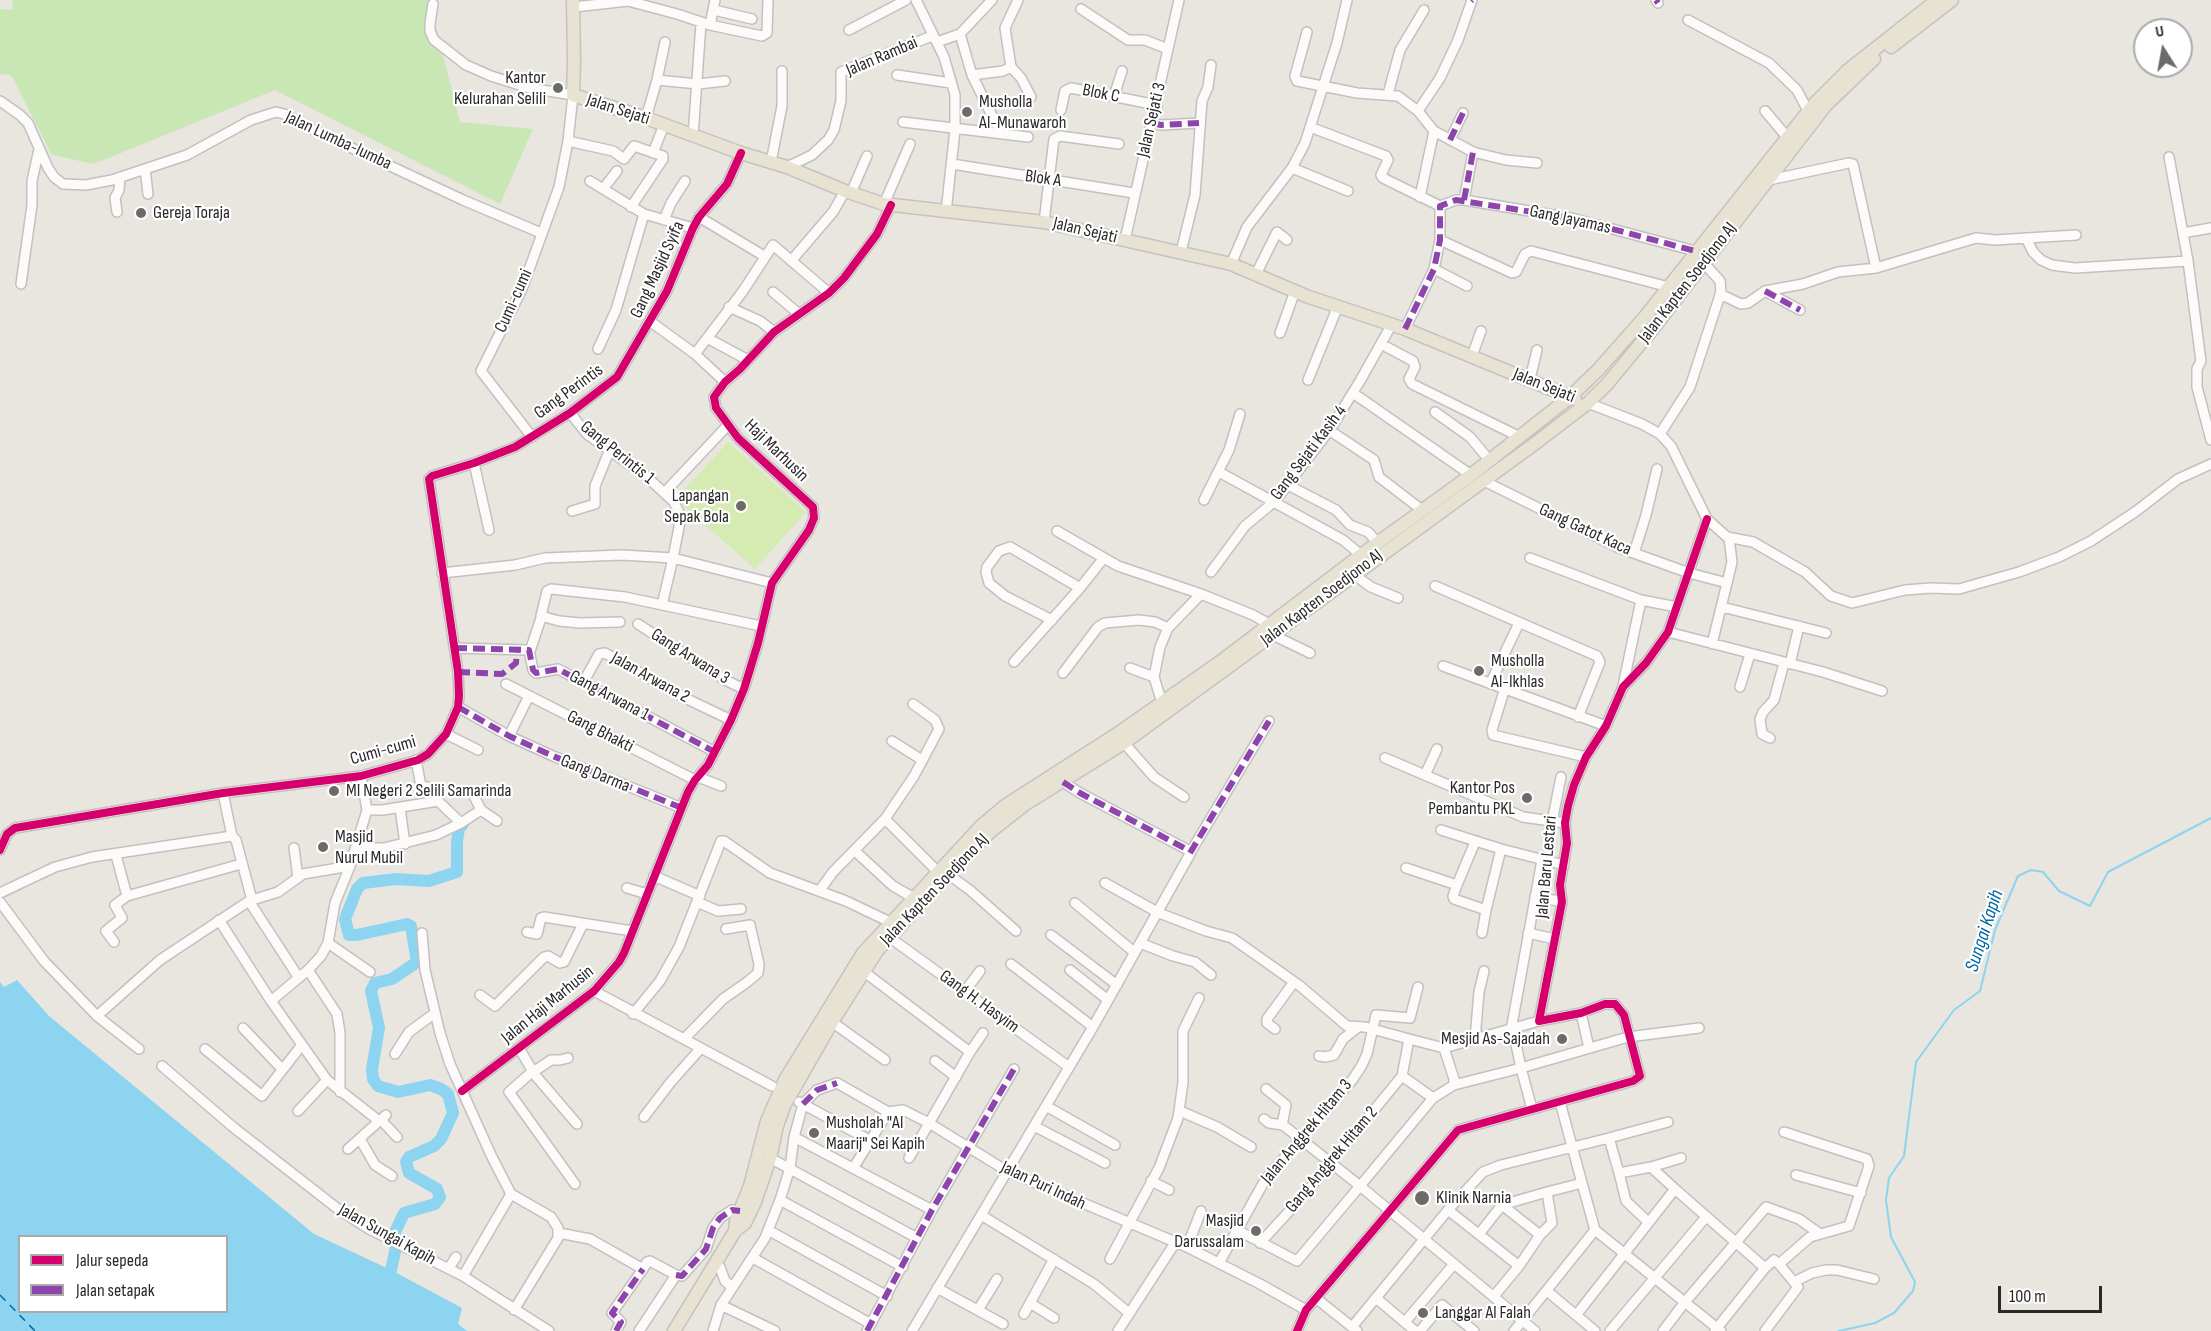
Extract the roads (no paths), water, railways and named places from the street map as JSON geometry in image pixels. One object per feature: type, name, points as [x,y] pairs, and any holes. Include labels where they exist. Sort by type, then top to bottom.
[{"type":"main road","name":"Jalan Kapten Soedjono AJ","points":[[1719,234],[1769,180],[1826,105],[1937,0]]},
{"type":"main road","name":"Jalan Kapten Soedjono AJ","points":[[739,1221],[755,1202],[784,1106],[863,970],[981,826],[1006,805],[1353,574],[1588,403],[1608,383],[1656,325],[1701,257],[1808,111],[1847,71],[1952,0]]},
{"type":"main road","points":[[573,4],[573,95]]},
{"type":"main road","name":"Jalan Sejati","points":[[573,95],[787,167],[887,205],[1044,222],[1231,264],[1295,291],[1405,328],[1588,403]]},
{"type":"main road","name":"Jalan Kapten Soedjono AJ","points":[[1271,630],[1361,555],[1471,475],[1570,397],[1606,361],[1669,286],[1701,257]]},
{"type":"main road","name":"Jalan Kapten Soedjono AJ","points":[[943,873],[1006,818],[1124,742],[1258,639]]},
{"type":"main road","name":"Jalan Kapten Soedjono AJ","points":[[739,1221],[767,1121],[785,1080],[863,953],[914,898],[927,891]]},
{"type":"main road","points":[[674,1331],[728,1244],[739,1221]]},
{"type":"street","points":[[573,4],[629,1],[663,5],[706,24],[765,35],[767,33],[768,0]]},
{"type":"street","points":[[849,30],[906,0]]},
{"type":"street","points":[[916,0],[944,57],[956,107],[946,212]]},
{"type":"street","points":[[935,39],[960,34],[992,0]]},
{"type":"street","points":[[1018,0],[1005,28],[1011,68],[1021,78],[1031,97]]},
{"type":"street","name":"Jalan Sejati 3","points":[[1125,240],[1179,0]]},
{"type":"street","points":[[1231,264],[1253,219],[1292,168],[1310,127],[1337,43],[1347,0]]},
{"type":"street","points":[[1418,111],[1440,78],[1458,40],[1472,0]]},
{"type":"street","points":[[433,4],[430,31],[434,40],[466,65],[491,76],[530,88],[573,95],[568,141],[559,186],[541,233]]},
{"type":"street","points":[[693,136],[706,24],[714,5],[752,19]]},
{"type":"street","points":[[1081,9],[1128,40],[1144,40],[1168,49]]},
{"type":"street","points":[[1388,94],[1400,50],[1424,10]]},
{"type":"street","points":[[1688,20],[1769,63],[1797,90],[1808,111]]},
{"type":"street","points":[[1307,32],[1295,78],[1297,81],[1357,93],[1398,96],[1418,111],[1434,131],[1473,152],[1506,160],[1537,163]]},
{"type":"street","points":[[960,34],[972,75],[1001,134]]},
{"type":"street","name":"Jalan Rambai","points":[[787,167],[812,155],[828,140],[834,130],[841,101],[841,72],[935,39]]},
{"type":"street","points":[[646,118],[665,42]]},
{"type":"street","points":[[1181,252],[1195,195],[1199,123],[1203,98],[1210,79],[1211,65]]},
{"type":"street","points":[[972,75],[1011,68]]},
{"type":"street","points":[[771,162],[782,106],[782,71]]},
{"type":"street","points":[[1114,96],[1122,71]]},
{"type":"street","points":[[897,75],[951,83]]},
{"type":"street","points":[[657,80],[698,84],[725,81]]},
{"type":"street","name":"Blok C","points":[[1061,110],[1065,91],[1068,89],[1157,105]]},
{"type":"street","name":"Jalan Lumba-lumba","points":[[0,101],[28,123],[48,168],[63,184],[86,185],[120,177],[187,154],[251,120],[276,112],[463,200],[541,233]]},
{"type":"street","points":[[1765,111],[1788,138]]},
{"type":"street","points":[[1450,140],[1463,113]]},
{"type":"street","points":[[903,122],[1028,137]]},
{"type":"street","points":[[1152,123],[1172,125],[1199,123]]},
{"type":"street","points":[[652,153],[664,124]]},
{"type":"street","points":[[1310,127],[1386,156],[1388,160],[1381,175],[1383,178],[1440,206],[1440,240],[1434,269],[1405,328]]},
{"type":"street","points":[[1420,197],[1434,131]]},
{"type":"street","points":[[1044,222],[1054,140],[1058,137],[1119,144]]},
{"type":"street","points":[[568,141],[613,151],[624,159],[634,146],[663,156],[631,207]]},
{"type":"street","name":"Haji Marhusin","points":[[682,808],[696,779],[708,765],[731,720],[744,689],[772,584],[812,525],[814,510],[738,438],[716,408],[714,397],[725,382],[774,332],[829,293],[858,261],[877,234],[910,144]]},
{"type":"street","points":[[21,284],[33,205],[32,181],[39,148]]},
{"type":"street","points":[[1464,200],[1473,152]]},
{"type":"street","name":"Gang Masjid Syifa","points":[[622,370],[668,291],[699,217],[727,184],[741,153]]},
{"type":"street","points":[[791,261],[848,192],[867,156]]},
{"type":"street","points":[[2169,157],[2206,361],[2197,369],[2197,387],[2208,414],[2211,440]]},
{"type":"street","name":"Blok A","points":[[952,164],[1134,193]]},
{"type":"street","points":[[1769,180],[1853,164],[1876,268]]},
{"type":"street","points":[[145,168],[148,194]]},
{"type":"street","points":[[1292,168],[1348,191]]},
{"type":"street","points":[[603,189],[617,171]]},
{"type":"street","points":[[117,212],[115,198],[119,190],[120,177]]},
{"type":"street","points":[[590,181],[644,214],[693,228]]},
{"type":"street","points":[[664,220],[671,203],[685,181]]},
{"type":"street","name":"Gang Jayamas","points":[[1440,206],[1456,200],[1464,200],[1571,218],[1701,257]]},
{"type":"street","points":[[598,349],[616,310],[644,214]]},
{"type":"street","points":[[699,217],[764,256]]},
{"type":"street","points":[[2183,233],[2211,228]]},
{"type":"street","points":[[1256,274],[1277,232],[1280,232],[1287,240]]},
{"type":"street","name":"Cumi-cumi","points":[[0,850],[7,834],[15,828],[223,793],[361,776],[416,760],[428,754],[447,734],[458,707],[458,672],[429,480],[432,476],[515,447],[532,437],[481,371],[522,289],[541,233]]},
{"type":"street","points":[[1720,294],[1741,304],[1748,303],[1765,291],[1803,285],[1838,272],[1876,268],[1976,238],[1995,240],[2076,235]]},
{"type":"street","points":[[2026,238],[2033,252],[2041,260],[2075,268],[2188,261]]},
{"type":"street","points":[[1440,240],[1510,272],[1516,272],[1525,254],[1531,251],[1669,286]]},
{"type":"street","points":[[695,354],[743,291],[764,256],[774,245],[829,293]]},
{"type":"street","points":[[1660,434],[1690,387],[1722,287],[1720,281],[1701,257]]},
{"type":"street","points":[[1434,269],[1467,286]]},
{"type":"street","points":[[1280,333],[1295,291]]},
{"type":"street","points":[[1765,291],[1800,310]]},
{"type":"street","points":[[772,292],[799,314]]},
{"type":"street","points":[[1308,380],[1338,306]]},
{"type":"street","points":[[729,307],[760,321],[774,332]]},
{"type":"street","points":[[651,322],[695,354],[725,382]]},
{"type":"street","name":"Gang Sejati Kasih 4","points":[[1210,572],[1245,526],[1275,501],[1329,430],[1392,324]]},
{"type":"street","points":[[1472,356],[1481,331]]},
{"type":"street","points":[[707,338],[748,360]]},
{"type":"street","points":[[1381,344],[1413,361],[1415,367],[1410,379],[1412,384],[1520,437]]},
{"type":"street","points":[[1530,380],[1537,350]]},
{"type":"street","name":"Gang Perintis","points":[[532,437],[609,385],[622,370]]},
{"type":"street","points":[[1353,393],[1471,475]]},
{"type":"street","points":[[1588,403],[1642,424],[1660,434],[1671,446],[1707,519],[1729,538],[1753,542],[1805,572],[1832,596],[1852,603],[1905,590],[1959,589],[2019,572],[2091,541],[2135,512],[2178,479],[2211,464]]},
{"type":"street","points":[[1435,412],[1462,431],[1490,460]]},
{"type":"street","name":"Gang Perintis 1","points":[[570,413],[587,434],[610,449],[665,492],[674,502],[681,517],[662,605]]},
{"type":"street","points":[[1204,500],[1229,450],[1240,414]]},
{"type":"street","points":[[665,492],[728,425]]},
{"type":"street","points":[[1329,430],[1374,460],[1379,477],[1422,510]]},
{"type":"street","points":[[572,511],[595,504],[595,486],[610,449]]},
{"type":"street","points":[[474,463],[489,530]]},
{"type":"street","points":[[1634,553],[1657,469]]},
{"type":"street","points":[[1219,472],[1344,540],[1361,555]]},
{"type":"street","name":"Gang Gatot Kaca","points":[[1484,480],[1617,547],[1689,573],[1727,583]]},
{"type":"street","points":[[1288,485],[1336,510],[1350,525],[1368,532],[1378,543]]},
{"type":"street","name":"Jalan Baru Lestari","points":[[1539,1021],[1562,902],[1560,885],[1567,843],[1565,823],[1574,784],[1586,757],[1606,726],[1623,687],[1646,663],[1668,632],[1707,519]]},
{"type":"street","points":[[1057,531],[1103,559],[1130,571],[1201,594],[1253,615],[1271,630],[1310,653]]},
{"type":"street","points":[[1712,644],[1732,562],[1729,538]]},
{"type":"street","points":[[1052,620],[1005,596],[988,583],[987,567],[999,551],[1010,547],[1080,588]]},
{"type":"street","points":[[442,573],[515,565],[545,558],[622,555],[673,558],[772,584]]},
{"type":"street","points":[[1530,558],[1641,600],[1677,608]]},
{"type":"street","points":[[1014,662],[1103,559]]},
{"type":"street","points":[[1353,574],[1371,587],[1398,598]]},
{"type":"street","points":[[1435,586],[1597,656],[1600,660],[1578,717]]},
{"type":"street","name":"Gang Arwana 3","points":[[541,618],[548,591],[551,589],[625,597],[761,626]]},
{"type":"street","points":[[1162,703],[1154,677],[1160,647],[1168,628],[1201,594]]},
{"type":"street","points":[[1623,687],[1641,600]]},
{"type":"street","points":[[1722,607],[1826,633]]},
{"type":"street","points":[[455,648],[530,651],[541,618],[580,623],[620,622]]},
{"type":"street","points":[[1063,673],[1098,627],[1105,623],[1148,620],[1168,628]]},
{"type":"street","points":[[1491,682],[1519,623]]},
{"type":"street","name":"Gang Arwana 3","points":[[638,624],[725,680],[744,689]]},
{"type":"street","points":[[1770,738],[1762,734],[1760,719],[1774,700],[1799,626]]},
{"type":"street","points":[[1668,632],[1823,672],[1882,691]]},
{"type":"street","name":"Gang Arwana 1","points":[[530,651],[533,670],[536,674],[556,668],[715,752]]},
{"type":"street","name":"Jalan Arwana 2","points":[[583,683],[599,654],[605,653],[685,698],[731,720]]},
{"type":"street","points":[[1740,687],[1750,654]]},
{"type":"street","points":[[1443,666],[1606,726]]},
{"type":"street","points":[[1130,668],[1154,677]]},
{"type":"street","name":"Gang Bhakti","points":[[506,684],[696,779],[721,786]]},
{"type":"street","points":[[1505,688],[1492,729],[1493,735],[1586,757]]},
{"type":"street","points":[[509,736],[529,696]]},
{"type":"street","points":[[819,890],[885,819],[922,760],[939,727],[935,720],[913,704]]},
{"type":"street","name":"Gang Darma","points":[[458,707],[509,736],[579,768],[682,808]]},
{"type":"street","points":[[913,1331],[1093,1028],[1134,952],[1159,913],[1190,853],[1269,721]]},
{"type":"street","points":[[447,734],[478,750]]},
{"type":"street","points":[[892,741],[922,760]]},
{"type":"street","points":[[1124,742],[1154,777],[1184,797]]},
{"type":"street","points":[[1425,775],[1437,749]]},
{"type":"street","points":[[1385,758],[1523,817],[1565,823]]},
{"type":"street","points":[[416,760],[421,786],[427,787]]},
{"type":"street","points":[[271,1001],[308,970],[321,956],[328,943],[335,903],[350,866],[367,810],[361,776]]},
{"type":"street","points":[[1552,822],[1561,777]]},
{"type":"street","points":[[1063,782],[1189,850],[1190,853]]},
{"type":"street","points":[[472,792],[481,810],[496,821]]},
{"type":"street","points":[[223,793],[232,836],[236,840],[251,901],[298,978]]},
{"type":"street","points":[[367,810],[400,808],[438,801],[460,824]]},
{"type":"street","points":[[400,808],[405,844]]},
{"type":"street","name":"Jalan Haji Marhusin","points":[[462,1091],[594,991],[619,962],[682,808]]},
{"type":"street","points":[[356,848],[384,848],[436,835],[460,824],[481,810]]},
{"type":"street","points":[[885,819],[943,873],[971,891],[1016,931]]},
{"type":"street","points":[[1440,830],[1475,842],[1564,865]]},
{"type":"street","points":[[0,893],[55,867],[92,857],[232,836]]},
{"type":"street","points":[[633,1014],[660,981],[679,947],[719,843],[724,841],[770,873],[819,890],[890,922]]},
{"type":"street","points":[[1475,842],[1453,897],[1486,910]]},
{"type":"street","points":[[294,848],[298,878]]},
{"type":"street","points":[[1482,933],[1501,849]]},
{"type":"street","points":[[855,851],[893,886],[914,898]]},
{"type":"street","points":[[116,855],[127,896]]},
{"type":"street","points":[[1532,1109],[1512,1030],[1542,860]]},
{"type":"street","points":[[114,942],[106,931],[122,918],[115,905],[127,896],[241,864]]},
{"type":"street","points":[[98,1016],[160,960],[219,920],[251,901],[278,892],[308,873],[350,866]]},
{"type":"street","points":[[1406,868],[1457,885]]},
{"type":"street","points":[[654,876],[718,911],[741,909]]},
{"type":"street","points":[[1106,883],[1159,913],[1217,935],[1232,938],[1294,982],[1347,1026],[1363,1027],[1444,1048],[1539,1021],[1581,1013],[1605,1004],[1615,1004],[1624,1016],[1641,1073],[1638,1078],[1458,1130],[1306,1310],[1297,1331]]},
{"type":"street","points":[[627,888],[647,894]]},
{"type":"street","points":[[1535,896],[1562,902]]},
{"type":"street","points":[[0,902],[44,961],[98,1016],[139,1049]]},
{"type":"street","points":[[1075,903],[1134,952]]},
{"type":"street","points":[[527,932],[537,934],[543,917],[632,931]]},
{"type":"street","points":[[219,920],[301,1046],[327,1080],[340,1092],[382,1119],[397,1137]]},
{"type":"street","points":[[480,995],[495,1006],[544,957],[548,956],[560,963],[564,962],[583,924]]},
{"type":"street","points":[[684,1040],[723,999],[758,973],[759,964],[750,925],[726,929]]},
{"type":"street","points":[[422,933],[425,970],[435,1013],[450,1064],[462,1091],[511,1194],[534,1205],[551,1217],[559,1233],[514,1310]]},
{"type":"street","points":[[1528,933],[1555,939]]},
{"type":"street","points":[[1051,936],[1117,985]]},
{"type":"street","name":"Gang H. Hasyim","points":[[889,938],[1069,1067]]},
{"type":"street","points":[[328,943],[370,972]]},
{"type":"street","points":[[1140,943],[1195,962],[1211,975]]},
{"type":"street","points":[[1011,964],[1093,1028]]},
{"type":"street","points":[[308,970],[337,1014],[340,1033],[340,1092]]},
{"type":"street","points":[[863,970],[970,1052]]},
{"type":"street","points":[[1070,970],[1108,1000]]},
{"type":"street","points":[[965,991],[980,971]]},
{"type":"street","points":[[1475,1039],[1479,992],[1484,971]]},
{"type":"street","points":[[1275,1029],[1267,1019],[1294,982]]},
{"type":"street","points":[[1373,1030],[1375,1015],[1378,1013],[1410,1018],[1418,987]]},
{"type":"street","points":[[594,991],[633,1014],[772,1086]]},
{"type":"street","points":[[1110,1259],[1159,1168],[1180,1111],[1183,1082],[1183,1031],[1199,998]]},
{"type":"street","points":[[395,1054],[409,1032],[435,1013]]},
{"type":"street","points":[[1581,1013],[1589,1048]]},
{"type":"street","points":[[832,1022],[885,1060]]},
{"type":"street","points":[[243,1028],[282,1069]]},
{"type":"street","points":[[1319,1056],[1334,1055],[1343,1039],[1357,1028]]},
{"type":"street","points":[[1237,1230],[1298,1261],[1433,1098],[1454,1085],[1629,1037],[1699,1028]]},
{"type":"street","name":"Jalan Anggrek Hitam 3","points":[[1219,1263],[1265,1180],[1353,1079],[1367,1054],[1373,1030]]},
{"type":"street","points":[[909,1158],[983,1033]]},
{"type":"street","points":[[1409,1038],[1402,1076],[1433,1098]]},
{"type":"street","points":[[205,1048],[262,1096],[301,1046]]},
{"type":"street","points":[[519,1048],[533,1072],[577,1124]]},
{"type":"street","points":[[644,1118],[669,1083],[701,1048]]},
{"type":"street","points":[[1444,1048],[1454,1085]]},
{"type":"street","points":[[568,1058],[550,1060],[508,1092],[575,1184]]},
{"type":"street","points":[[935,1061],[956,1077]]},
{"type":"street","name":"Jalan Sungai Kapih","points":[[162,1066],[233,1127],[338,1209],[369,1229],[463,1276],[549,1331]]},
{"type":"street","points":[[753,1258],[869,1328],[932,1210],[1014,1069]]},
{"type":"street","name":"Gang Anggrek Hitam 2","points":[[1260,1243],[1402,1076]]},
{"type":"street","points":[[298,1111],[327,1080]]},
{"type":"street","points":[[713,1331],[721,1305],[753,1258],[780,1200],[790,1168],[800,1102],[817,1090],[837,1083],[888,1112],[854,1167]]},
{"type":"street","points":[[1266,1089],[1286,1106],[1282,1125]]},
{"type":"street","points":[[800,1102],[871,1141]]},
{"type":"street","points":[[1560,1102],[1595,1230],[1718,1330],[1773,1260],[1794,1282],[1797,1290],[1765,1331]]},
{"type":"street","points":[[1046,1106],[1115,1145]]},
{"type":"street","name":"Jalan Puri Indah","points":[[888,1112],[903,1110],[929,1123],[1007,1171],[1187,1247],[1306,1310]]},
{"type":"street","points":[[1180,1111],[1217,1127],[1251,1147]]},
{"type":"street","points":[[348,1149],[382,1119]]},
{"type":"street","points":[[1264,1119],[1269,1123],[1282,1125],[1331,1162],[1535,1331]]},
{"type":"street","points":[[1317,1299],[1354,1329],[1376,1298],[1448,1210],[1484,1172],[1501,1165],[1668,1122]]},
{"type":"street","points":[[1034,1126],[1106,1163]]},
{"type":"street","points":[[1779,1264],[1804,1242],[1820,1234],[1849,1226],[1869,1166],[1866,1160],[1784,1132]]},
{"type":"street","points":[[794,1137],[932,1210]]},
{"type":"street","points":[[1609,1138],[1626,1201],[1648,1222]]},
{"type":"street","points":[[360,1139],[375,1165],[392,1176]]},
{"type":"street","points":[[770,1158],[918,1238]]},
{"type":"street","points":[[1619,1173],[1681,1158]]},
{"type":"street","points":[[1651,1167],[1765,1268]]},
{"type":"street","points":[[1796,1175],[1861,1193]]},
{"type":"street","points":[[1151,1181],[1169,1190]]},
{"type":"street","points":[[1479,1234],[1502,1205],[1582,1184]]},
{"type":"street","points":[[1577,1314],[1676,1189]]},
{"type":"street","points":[[1494,1296],[1519,1266],[1540,1235],[1553,1222],[1547,1192]]},
{"type":"street","points":[[463,1276],[511,1194]]},
{"type":"street","points":[[780,1200],[903,1267]]},
{"type":"street","points":[[1502,1205],[1540,1235]]},
{"type":"street","points":[[1663,1331],[1684,1302],[1767,1206],[1799,1219],[1820,1234]]},
{"type":"street","points":[[616,1331],[621,1322],[612,1313],[647,1262],[650,1261],[682,1276],[706,1249],[712,1227],[720,1218],[732,1210],[739,1221]]},
{"type":"street","points":[[1448,1210],[1519,1266]]},
{"type":"street","points":[[1187,1247],[1201,1211]]},
{"type":"street","points":[[981,1215],[1094,1284],[1129,1312]]},
{"type":"street","points":[[1610,1331],[1707,1216]]},
{"type":"street","points":[[768,1230],[887,1296]]},
{"type":"street","points":[[1514,1331],[1595,1230]]},
{"type":"street","points":[[559,1233],[590,1239],[643,1269]]},
{"type":"street","points":[[1118,1331],[1175,1243]]},
{"type":"street","points":[[449,1268],[456,1257]]},
{"type":"street","points":[[1023,1314],[1054,1259]]},
{"type":"street","points":[[1405,1322],[1454,1264]]},
{"type":"street","points":[[720,1267],[725,1281],[732,1287]]},
{"type":"street","points":[[1794,1282],[1812,1273],[1826,1270],[1836,1270],[1874,1279]]},
{"type":"street","points":[[639,1331],[676,1275]]},
{"type":"street","points":[[978,1310],[997,1280]]},
{"type":"street","points":[[937,1288],[1002,1324]]},
{"type":"street","points":[[1547,1291],[1595,1331]]},
{"type":"street","points":[[1429,1294],[1471,1330]]},
{"type":"street","points":[[1376,1298],[1415,1331]]},
{"type":"street","points":[[1030,1303],[1054,1318]]},
{"type":"street","points":[[721,1305],[775,1331]]},
{"type":"street","points":[[1420,1331],[1442,1305]]},
{"type":"water","points":[[17,980],[49,1016],[314,1234],[391,1270],[462,1308],[458,1324],[467,1331],[0,1331],[0,982],[4,987]]},
{"type":"waterway","name":"Sungai Kapih","points":[[1839,1331],[1875,1323],[1894,1313],[1913,1291],[1915,1282],[1891,1237],[1886,1200],[1889,1178],[1904,1156],[1916,1062],[1954,1010],[1980,991],[1995,930],[2018,876],[2031,870],[2043,872],[2059,891],[2090,906],[2108,872],[2211,818]]},
{"type":"waterway","points":[[383,1284],[391,1270],[396,1247],[395,1232],[404,1213],[435,1204],[440,1197],[437,1189],[409,1173],[406,1162],[409,1157],[434,1146],[441,1139],[453,1113],[448,1094],[441,1089],[430,1085],[398,1092],[378,1086],[373,1079],[372,1069],[379,1028],[371,991],[375,983],[392,979],[417,962],[411,926],[407,924],[349,935],[345,919],[357,889],[363,883],[396,879],[429,881],[457,872],[457,842],[459,828],[463,824]]},
{"type":"place","name":"Kantor Kelurahan Selili","points":[[558,88]]},
{"type":"place","name":"Musholla Al-Munawaroh","points":[[967,112]]},
{"type":"place","name":"Gereja Toraja","points":[[141,213]]},
{"type":"place","name":"Lapangan Sepak Bola","points":[[741,506]]},
{"type":"place","name":"Musholla Al-Ikhlas","points":[[1479,671]]},
{"type":"place","name":"MI Negeri 2 Selili Samarinda","points":[[334,791]]},
{"type":"place","name":"Kantor Pos Pembantu PKL","points":[[1527,798]]},
{"type":"place","name":"Masjid Nurul Mubil","points":[[323,847]]},
{"type":"place","name":"Mesjid As-Sajadah","points":[[1562,1039]]},
{"type":"place","name":"Musholah \"Al Maarij\" Sei Kapih","points":[[814,1133]]},
{"type":"place","name":"Klinik Narnia","points":[[1422,1198]]},
{"type":"place","name":"Masjid Darussalam","points":[[1256,1231]]},
{"type":"place","name":"Langgar Al Falah","points":[[1423,1313]]}]
